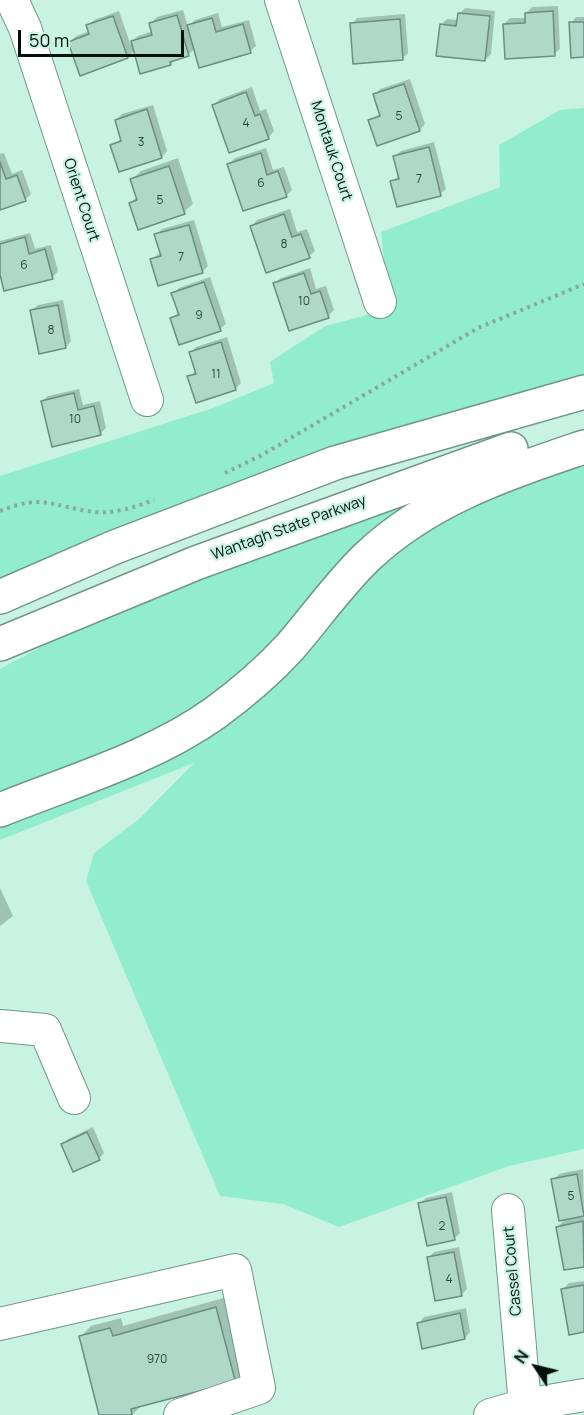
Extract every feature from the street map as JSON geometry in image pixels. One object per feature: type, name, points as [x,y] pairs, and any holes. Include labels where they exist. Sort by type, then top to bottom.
[{"type":"highway","points":[[0,597],[115,547],[335,463],[584,392]]},
{"type":"highway","name":"Wantagh State Parkway","points":[[0,644],[196,562],[456,467],[584,427]]},
{"type":"highway","points":[[0,810],[156,747],[214,714],[289,648],[343,582],[369,555],[434,508],[478,484],[584,447]]},
{"type":"street","name":"Orient Court","points":[[12,0],[25,28],[147,400]]},
{"type":"street","name":"Montauk Court","points":[[281,0],[380,302]]},
{"type":"street","points":[[0,1026],[45,1030],[74,1098]]},
{"type":"street","name":"Cassel Court","points":[[508,1210],[525,1405]]},
{"type":"street","points":[[0,1324],[235,1270],[259,1389],[180,1415]]},
{"type":"street","points":[[490,1415],[525,1405],[584,1395]]},
{"type":"path","points":[[223,475],[262,455],[478,328],[584,284]]},
{"type":"path","points":[[0,511],[24,502],[48,501],[96,512],[116,512],[159,499]]},
{"type":"green space","points":[[584,108],[584,375],[274,471],[112,529],[0,578],[0,476],[213,408],[274,383],[270,362],[325,326],[364,316],[388,300],[381,232],[500,187],[499,145],[560,110]]},
{"type":"green space","points":[[584,457],[584,1149],[509,1166],[339,1227],[283,1204],[220,1196],[86,881],[94,853],[139,819],[194,763],[0,840],[0,822],[190,743],[364,578],[437,519]]},
{"type":"green space","points":[[465,482],[205,705],[121,750],[0,797],[0,669],[104,613]]},
{"type":"building","points":[[553,11],[555,56],[505,59],[503,24],[525,23],[525,13]]},
{"type":"building","points":[[458,13],[490,16],[485,61],[436,56],[440,24],[456,26]]},
{"type":"building","points":[[177,15],[189,56],[170,62],[171,65],[140,74],[131,41],[152,35],[149,23]]},
{"type":"building","points":[[113,16],[128,58],[80,76],[68,42],[89,34],[86,25]]},
{"type":"building","points":[[212,18],[216,32],[243,24],[251,53],[199,68],[187,25]]},
{"type":"building","points":[[400,19],[403,60],[353,64],[350,23]]},
{"type":"building","points":[[569,22],[584,22],[584,57],[571,58]]},
{"type":"building","points":[[404,84],[420,131],[377,146],[368,120],[380,116],[373,94]]},
{"type":"building","points":[[246,92],[255,116],[260,114],[269,139],[229,153],[212,105]]},
{"type":"building","points":[[147,109],[162,158],[119,172],[110,145],[121,141],[115,120]]},
{"type":"building","points":[[429,147],[441,196],[397,207],[390,181],[399,179],[393,156]]},
{"type":"building","points":[[261,153],[267,175],[278,171],[287,197],[243,211],[227,164]]},
{"type":"building","points":[[0,162],[6,179],[17,175],[26,201],[0,210]]},
{"type":"building","points":[[169,166],[185,214],[138,230],[129,203],[137,200],[130,179]]},
{"type":"building","points":[[284,214],[292,237],[301,234],[310,258],[266,273],[250,226]]},
{"type":"building","points":[[189,225],[203,273],[158,286],[150,259],[161,256],[154,234]]},
{"type":"building","points":[[25,237],[29,254],[45,249],[53,279],[4,291],[0,275],[0,244]]},
{"type":"building","points":[[304,273],[311,294],[320,291],[329,318],[289,331],[273,283]]},
{"type":"building","points":[[204,282],[221,331],[179,345],[170,318],[179,315],[171,293]]},
{"type":"building","points":[[58,305],[66,348],[39,354],[30,310]]},
{"type":"building","points":[[221,342],[236,390],[196,403],[187,376],[196,374],[189,352]]},
{"type":"building","points":[[74,393],[78,410],[94,406],[101,435],[52,447],[41,401]]},
{"type":"building","points":[[87,1132],[100,1160],[73,1172],[61,1144]]},
{"type":"building","points":[[577,1174],[584,1216],[559,1221],[551,1179]]},
{"type":"building","points":[[446,1197],[455,1240],[427,1246],[418,1203]]},
{"type":"building","points":[[583,1221],[584,1267],[564,1270],[556,1227]]},
{"type":"building","points":[[454,1252],[462,1296],[435,1301],[427,1257]]},
{"type":"building","points":[[584,1285],[584,1332],[569,1335],[561,1289]]},
{"type":"building","points":[[216,1307],[236,1384],[211,1391],[211,1388],[131,1409],[132,1415],[99,1415],[79,1336],[110,1328],[113,1336]]},
{"type":"building","points":[[460,1313],[465,1339],[422,1349],[417,1323]]}]
